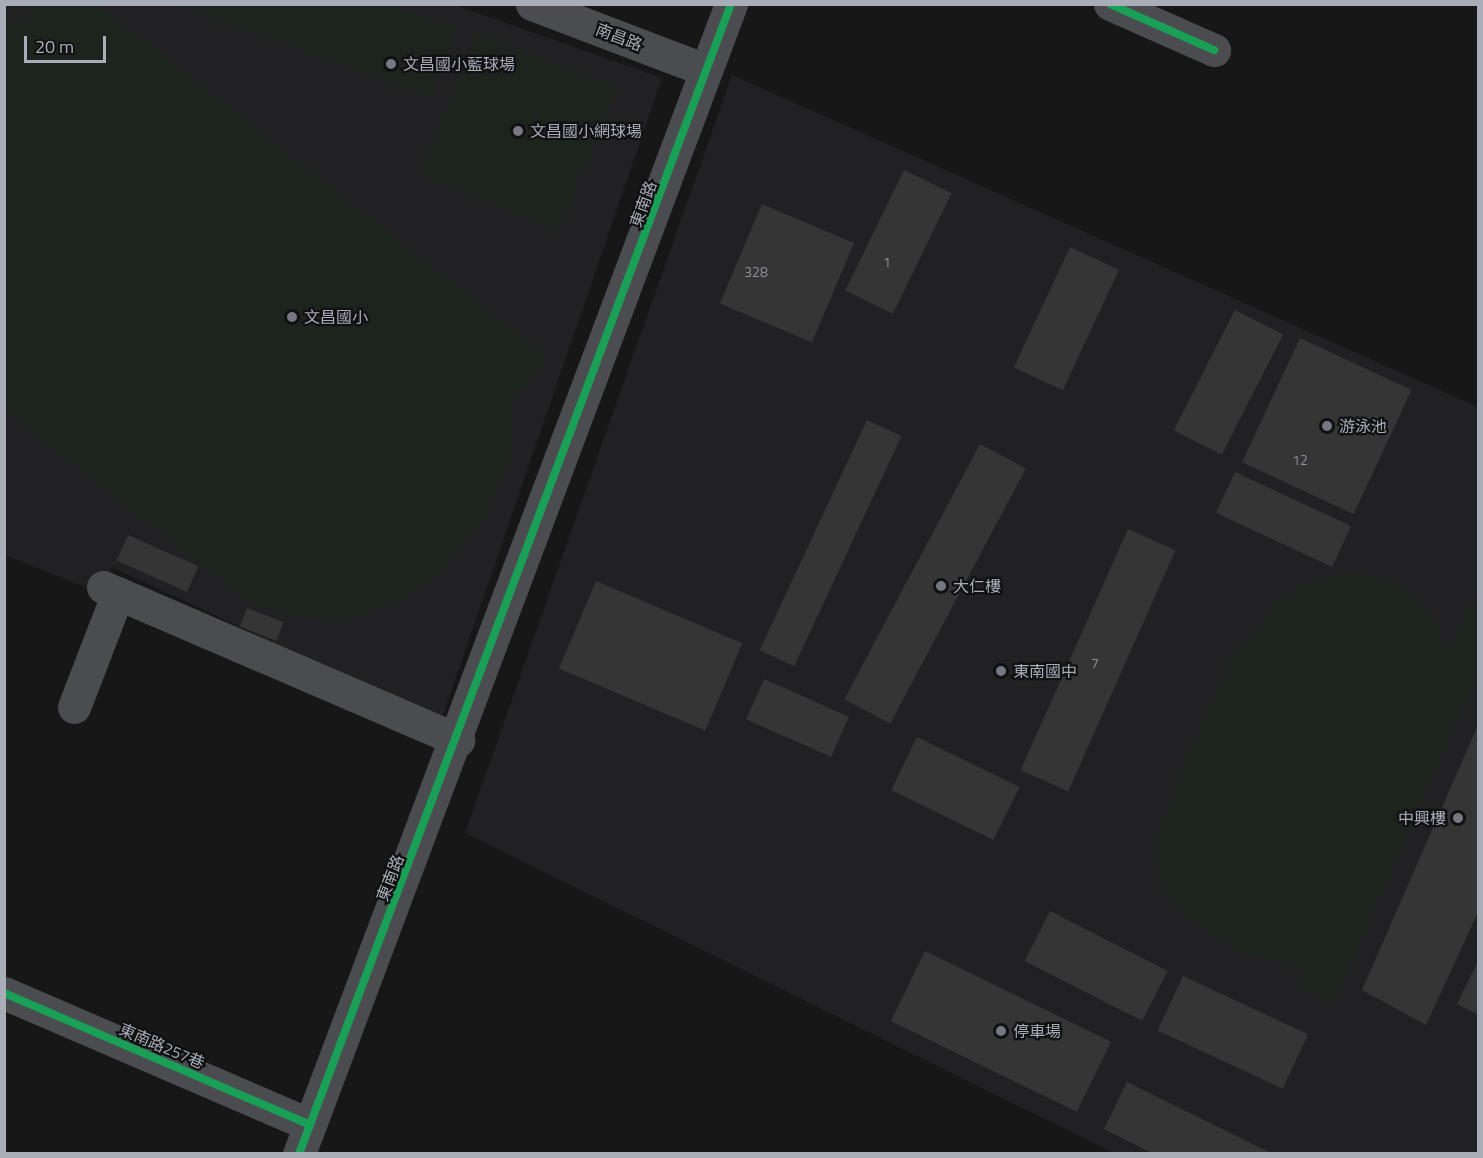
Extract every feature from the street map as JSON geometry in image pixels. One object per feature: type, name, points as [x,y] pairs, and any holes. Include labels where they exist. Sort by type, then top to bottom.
[{"type":"street","name":"南昌路","points":[[532,4],[706,70]]},
{"type":"street","name":"東南路","points":[[304,1139],[458,740],[731,4]]},
{"type":"street","points":[[1110,4],[1215,50]]},
{"type":"street","points":[[74,707],[110,590],[458,740]]},
{"type":"street","name":"東南路257巷","points":[[4,993],[304,1139]]},
{"type":"shaded area","name":"文昌國小","points":[[4,5],[455,5],[662,78],[441,721],[112,567],[100,593],[5,555]]},
{"type":"shaded area","points":[[20,5],[100,5],[547,356],[523,392],[514,385],[511,457],[486,514],[442,574],[389,606],[338,622],[276,612],[246,600],[5,411],[4,25],[34,15]]},
{"type":"shaded area","name":"文昌國小藍球場","points":[[178,5],[390,5],[457,29],[431,98]]},
{"type":"shaded area","name":"文昌國小網球場","points":[[477,32],[617,89],[559,231],[419,175]]},
{"type":"shaded area","name":"東南國中","points":[[732,75],[1478,407],[1478,1153],[1114,1153],[465,833]]},
{"type":"shaded area","points":[[1336,574],[1370,575],[1403,587],[1424,605],[1450,648],[1472,601],[1478,604],[1478,672],[1333,1004],[1296,987],[1303,970],[1246,955],[1185,915],[1166,897],[1155,865],[1158,835],[1195,736],[1233,655],[1276,603],[1307,583]]},
{"type":"building","points":[[904,170],[952,193],[893,314],[845,290]]},
{"type":"building","points":[[762,204],[854,243],[812,342],[720,303]]},
{"type":"building","points":[[1070,247],[1119,270],[1063,390],[1014,368]]},
{"type":"building","points":[[1235,310],[1283,335],[1222,455],[1174,430]]},
{"type":"building","name":"游泳池","points":[[1300,338],[1411,390],[1354,514],[1242,462]]},
{"type":"building","points":[[867,420],[901,436],[794,666],[760,650]]},
{"type":"building","name":"大仁樓","points":[[980,444],[1026,468],[890,724],[844,699]]},
{"type":"building","points":[[1235,472],[1351,526],[1332,567],[1216,513]]},
{"type":"building","points":[[1128,529],[1176,550],[1068,791],[1021,770]]},
{"type":"building","points":[[128,535],[198,566],[187,592],[117,561]]},
{"type":"building","points":[[596,581],[742,643],[705,731],[559,668]]},
{"type":"building","points":[[247,608],[283,622],[276,641],[240,627]]},
{"type":"building","points":[[764,679],[849,717],[831,757],[746,719]]},
{"type":"building","name":"中興樓","points":[[1478,725],[1478,912],[1426,1025],[1362,990]]},
{"type":"building","points":[[917,737],[1019,787],[994,840],[891,790]]},
{"type":"building","points":[[1050,911],[1168,971],[1142,1021],[1025,961]]},
{"type":"building","name":"停車場","points":[[925,951],[1111,1042],[1077,1112],[891,1021]]},
{"type":"building","points":[[1478,961],[1478,1015],[1457,1004]]},
{"type":"building","points":[[1183,976],[1308,1034],[1283,1089],[1158,1030]]},
{"type":"building","points":[[1127,1082],[1273,1154],[1154,1154],[1104,1129]]},
{"type":"cycle path","points":[[299,1154],[731,4]]},
{"type":"cycle path","points":[[1110,4],[1214,50]]},
{"type":"cycle path","points":[[4,993],[310,1125]]},
{"type":"place","name":"文昌國小藍球場","points":[[391,64]]},
{"type":"place","name":"文昌國小網球場","points":[[518,131]]},
{"type":"place","name":"文昌國小","points":[[292,317]]},
{"type":"place","name":"游泳池","points":[[1327,426]]},
{"type":"place","name":"大仁樓","points":[[941,586]]},
{"type":"place","name":"東南國中","points":[[1001,671]]},
{"type":"place","name":"中興樓","points":[[1458,818]]},
{"type":"place","name":"停車場","points":[[1001,1031]]}]
